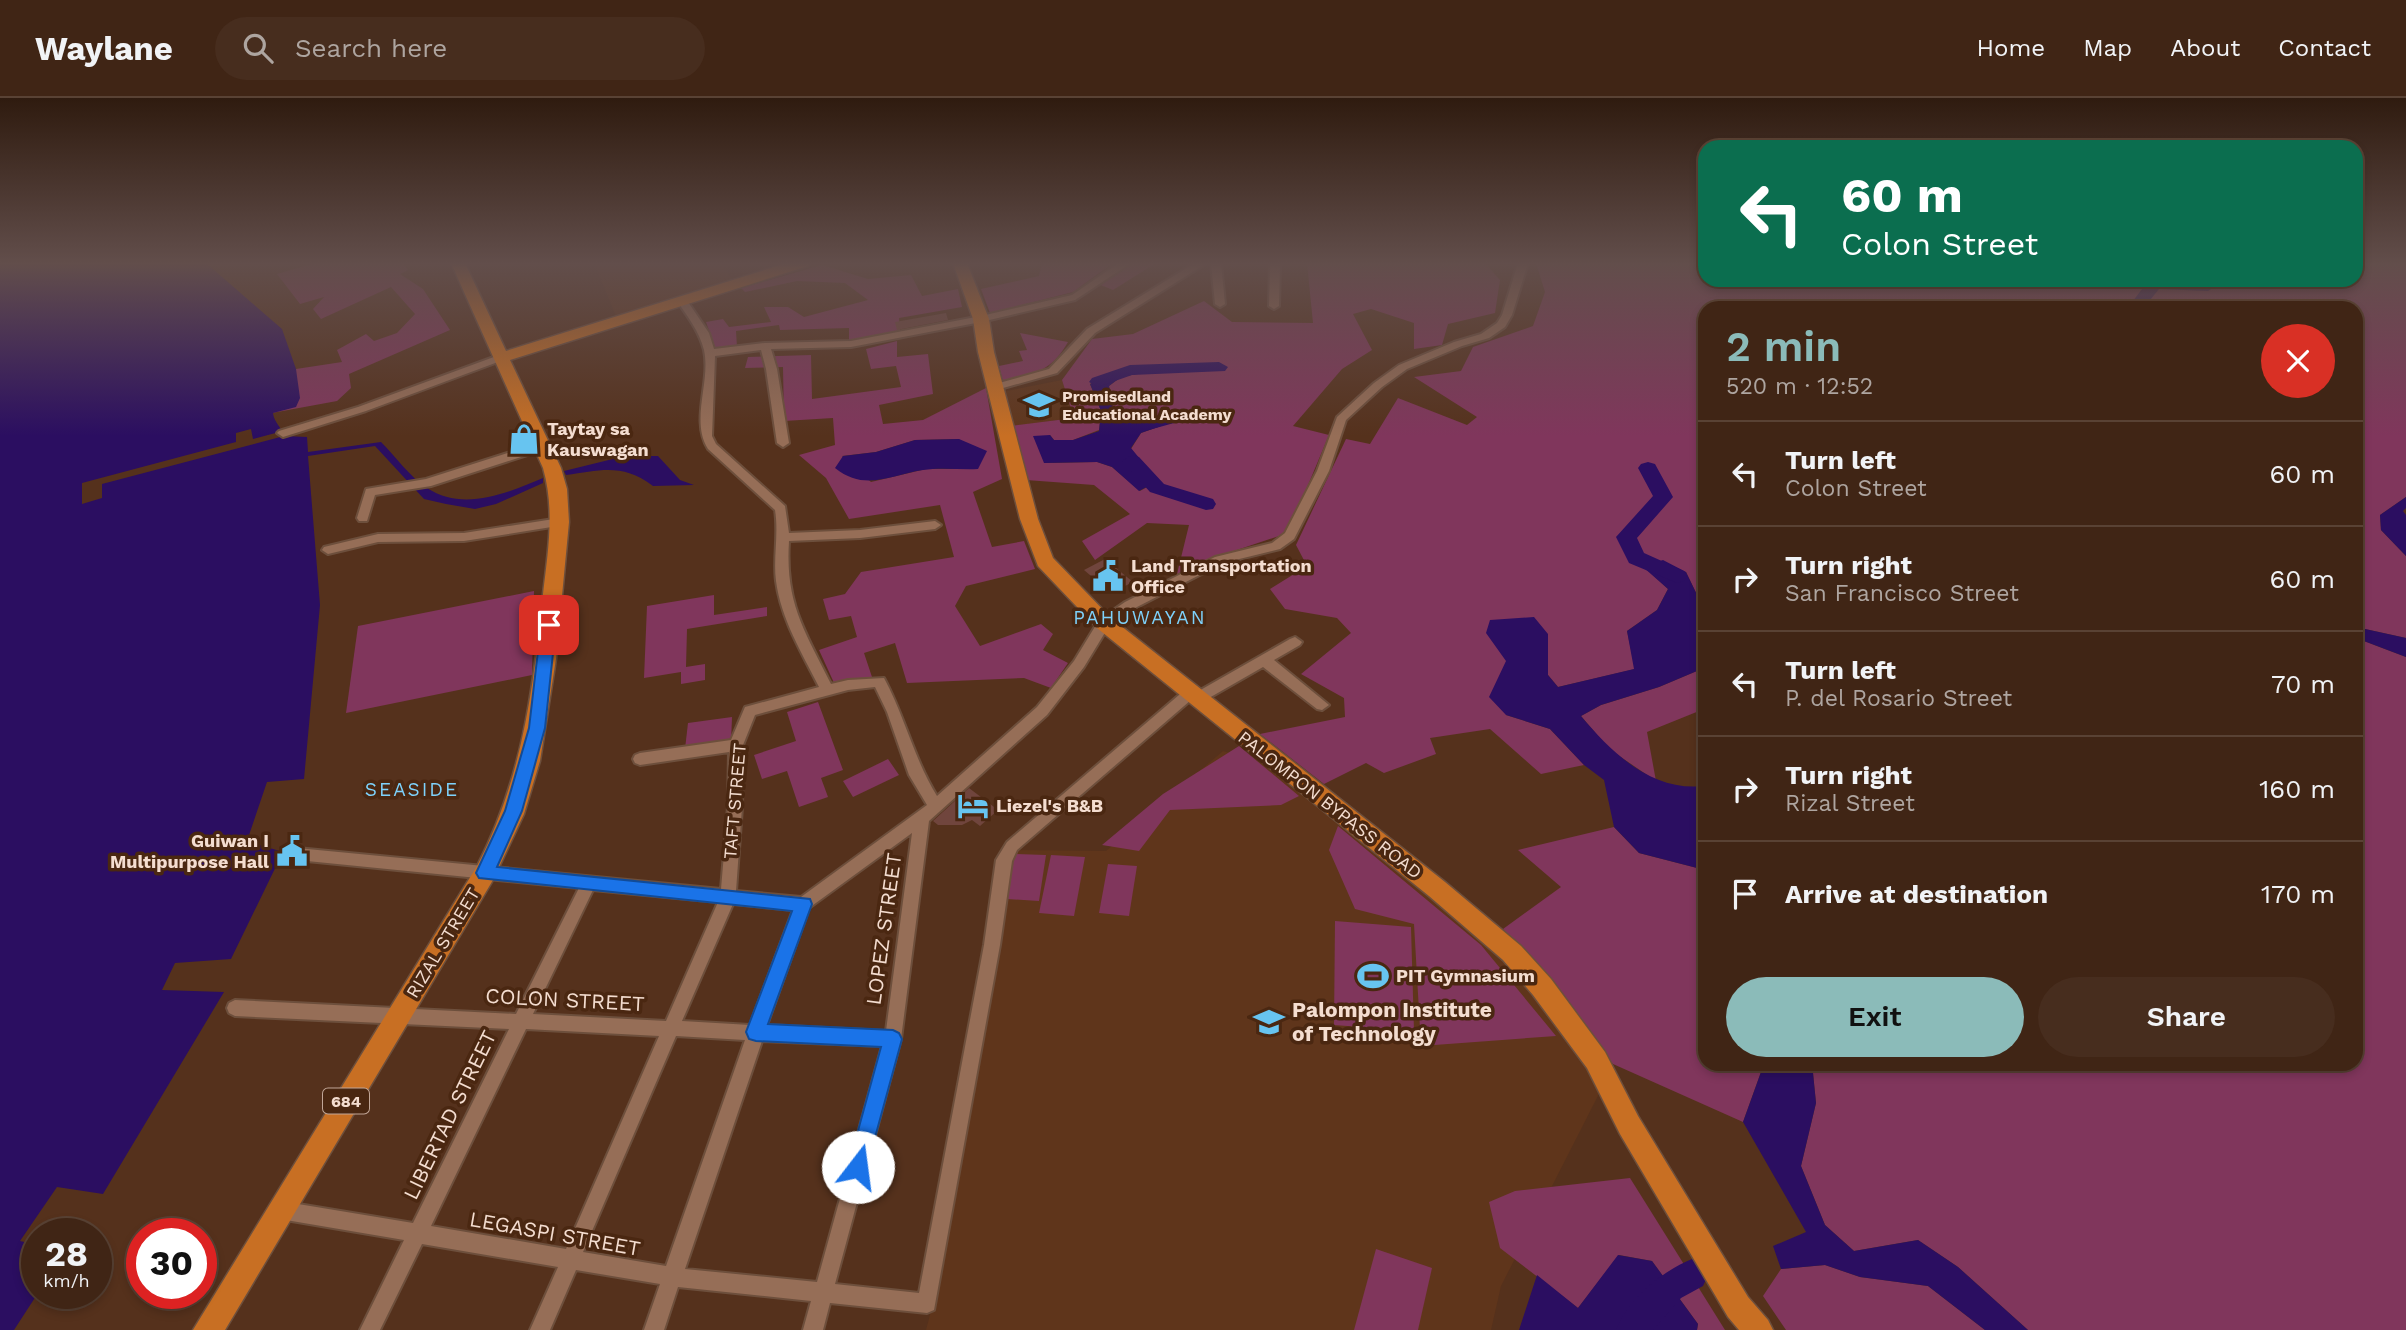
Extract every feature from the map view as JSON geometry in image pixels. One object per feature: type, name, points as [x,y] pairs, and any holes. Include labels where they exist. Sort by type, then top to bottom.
[{"type":"main road","name":"684","points":[[485,320],[502,356]]},
{"type":"main road","points":[[502,356],[618,320]]},
{"type":"main road","name":"PALOMPON BYPASS ROAD","points":[[981,320],[986,352],[1029,519],[1045,561],[1104,623],[1427,881],[1520,961],[1596,1060],[1629,1125],[1711,1263],[1738,1307],[1758,1330]]},
{"type":"main road","name":"RIZAL STREET","points":[[208,1330],[485,873],[516,806],[537,728],[560,522],[558,489],[502,356]]},
{"type":"street","points":[[695,320],[704,333],[710,353],[706,436],[712,446],[781,509],[785,537],[781,566],[784,595],[827,690],[879,682],[894,712],[929,811]]},
{"type":"street","points":[[710,353],[765,346],[851,344],[973,320]]},
{"type":"street","points":[[996,387],[1053,371],[1091,331],[1108,320]]},
{"type":"street","points":[[654,1330],[756,1032],[803,904],[929,811],[1042,711],[1079,664],[1104,623],[1130,604],[1219,560],[1276,546],[1290,536],[1324,471],[1341,419],[1378,385],[1403,367],[1485,336],[1504,320]]},
{"type":"street","points":[[765,346],[773,365],[775,414],[783,443]]},
{"type":"street","points":[[284,433],[362,409],[502,356]]},
{"type":"street","points":[[363,518],[370,492],[427,483],[542,446]]},
{"type":"street","points":[[328,550],[378,538],[464,537],[560,522]]},
{"type":"street","points":[[785,537],[860,534],[935,525]]},
{"type":"street","points":[[1194,696],[1265,661],[1294,642]]},
{"type":"street","points":[[1265,661],[1322,705]]},
{"type":"street","name":"TAFT STREET","points":[[540,1330],[728,897],[736,807],[736,746],[750,711],[827,690]]},
{"type":"street","name":"LEGASPI STREET","points":[[280,1210],[674,1277],[927,1303],[985,985],[1004,860],[1012,846],[1194,696]]},
{"type":"street","points":[[640,759],[736,746]]},
{"type":"street","name":"LOPEZ STREET","points":[[813,1330],[893,1039],[929,811]]},
{"type":"street","points":[[297,854],[803,904]]},
{"type":"street","name":"LIBERTAD STREET","points":[[370,1330],[589,883]]},
{"type":"street","name":"COLON STREET","points":[[235,1007],[893,1039]]},
{"type":"shaded area","points":[[0,320],[272,320],[282,329],[296,369],[300,398],[296,407],[273,413],[284,436],[307,437],[308,452],[381,442],[427,488],[455,499],[485,498],[543,478],[543,483],[496,504],[475,509],[424,499],[375,446],[308,456],[320,605],[304,779],[267,782],[247,841],[283,852],[231,959],[175,963],[162,990],[224,992],[103,1194],[57,1187],[36,1218],[21,1218],[21,1309],[28,1309],[14,1330],[0,1330]]},
{"type":"shaded area","points":[[409,320],[444,320],[450,330],[349,374],[351,388],[337,401],[261,415],[280,364],[296,369],[342,362],[337,350],[366,334],[374,341],[397,333]]},
{"type":"shaded area","points":[[724,320],[729,327],[771,322],[899,320],[900,332],[849,342],[849,328],[780,330],[779,325],[736,331],[737,347],[716,350],[706,322]]},
{"type":"shaded area","points":[[1162,320],[1356,320],[1372,350],[1342,369],[1293,426],[1329,435],[1288,533],[1207,560],[1177,574],[1189,525],[1147,523],[1095,560],[1082,541],[1130,514],[1094,485],[1026,480],[1011,426],[1074,418],[1062,380],[1092,339],[1133,334]],"holes":[[[1146,367],[1147,372],[1121,377],[1109,386],[1114,415],[1122,423],[1172,415],[1175,421],[1141,433],[1131,449],[1158,481],[1140,491],[1112,467],[1097,462],[1044,463],[1050,435],[1054,440],[1073,440],[1099,430],[1101,411],[1090,384],[1110,374]]]},
{"type":"shaded area","points":[[1406,320],[1463,320],[1448,324],[1442,345],[1414,349],[1414,323]]},
{"type":"shaded area","points":[[1535,320],[1698,320],[1698,597],[1686,572],[1644,567],[1668,589],[1657,610],[1627,631],[1635,669],[1558,687],[1548,675],[1547,634],[1506,661],[1506,715],[1550,729],[1584,765],[1541,774],[1490,729],[1430,738],[1436,754],[1384,773],[1366,763],[1324,784],[1260,734],[1345,717],[1344,698],[1301,674],[1351,633],[1337,618],[1285,609],[1270,589],[1307,566],[1296,545],[1346,439],[1370,444],[1398,398],[1467,425],[1477,417],[1414,377],[1461,371],[1473,347],[1533,326]]},
{"type":"shaded area","points":[[2363,320],[2406,320],[2406,497],[2380,515],[2381,530],[2406,556],[2406,638],[2363,629]]},
{"type":"shaded area","points":[[1020,333],[1068,342],[1048,366],[1033,374],[1003,382],[999,366],[1023,361],[1019,351],[1027,350]]},
{"type":"shaded area","points":[[897,341],[897,357],[928,354],[933,394],[879,405],[883,424],[923,420],[986,388],[1002,479],[973,492],[992,547],[1024,541],[1035,569],[966,586],[955,606],[980,646],[1041,624],[1053,634],[1043,650],[1068,663],[1051,688],[1024,678],[907,683],[895,643],[864,653],[873,680],[835,685],[819,650],[857,637],[851,616],[829,620],[823,599],[845,594],[861,572],[954,557],[940,505],[849,519],[826,478],[799,455],[835,445],[833,418],[784,421],[783,367],[745,368],[748,357],[811,355],[812,399],[901,387],[896,366],[871,369],[866,349]],"holes":[[[959,439],[978,469],[926,469],[871,482],[842,456],[876,452],[915,440]]]},
{"type":"shaded area","points":[[1146,367],[1147,372],[1121,377],[1109,386],[1114,415],[1122,423],[1173,415],[1175,421],[1141,433],[1131,448],[1158,481],[1139,491],[1112,467],[1097,462],[1044,463],[1033,436],[1050,435],[1054,440],[1073,440],[1099,431],[1101,411],[1090,384],[1109,374]]},
{"type":"shaded area","name":"Promisedland Educational Academy","points":[[1062,380],[1075,418],[1011,426],[1006,391]]},
{"type":"shaded area","points":[[959,439],[987,451],[978,469],[930,469],[867,480],[846,475],[835,468],[843,456],[876,452],[915,440]]},
{"type":"shaded area","points":[[625,456],[658,456],[680,480],[694,485],[653,486],[622,471],[590,471],[566,475],[564,471]]},
{"type":"shaded area","points":[[2406,497],[2406,508],[2403,511],[2406,515],[2406,556],[2381,530],[2380,515]]},
{"type":"shaded area","points":[[1663,560],[1686,572],[1698,597],[1698,671],[1659,687],[1601,705],[1581,716],[1620,756],[1650,776],[1667,783],[1698,786],[1698,868],[1639,853],[1614,827],[1604,780],[1584,765],[1550,729],[1506,715],[1489,697],[1506,661],[1486,633],[1490,620],[1534,617],[1548,634],[1548,675],[1558,687],[1634,669],[1627,631],[1657,610],[1668,589],[1643,567]]},
{"type":"shaded area","points":[[534,591],[532,675],[346,713],[358,626]]},
{"type":"shaded area","points":[[714,595],[714,615],[767,607],[767,616],[687,629],[686,667],[705,664],[705,680],[681,684],[681,672],[644,678],[647,606]]},
{"type":"shaded area","points":[[2363,629],[2406,638],[2406,657],[2363,641]]},
{"type":"shaded area","points":[[2363,641],[2406,657],[2406,1330],[2028,1330],[1958,1267],[1918,1240],[1854,1251],[1825,1225],[1801,1166],[1816,1103],[1813,1073],[2363,1071]]},
{"type":"shaded area","points":[[1698,671],[1698,711],[1647,732],[1656,781],[1609,749],[1581,716],[1601,705],[1659,687]]},
{"type":"shaded area","points":[[818,702],[843,770],[821,778],[828,797],[799,807],[787,771],[762,779],[754,755],[796,741],[787,712]]},
{"type":"shaded area","points":[[732,717],[731,743],[685,749],[688,723]]},
{"type":"shaded area","points":[[1239,746],[1299,796],[1281,805],[1170,810],[1139,851],[1102,845],[1163,794]]},
{"type":"shaded area","name":"Palompon Institute of Technology","points":[[1223,751],[1272,766],[1505,960],[1604,1084],[1501,1286],[1491,1330],[926,1330],[936,1292],[1012,850],[1106,851]]},
{"type":"shaded area","points":[[888,759],[899,775],[853,797],[843,781]]},
{"type":"shaded area","points":[[1338,826],[1481,945],[1556,1036],[1421,1046],[1414,924],[1355,909],[1329,850]]},
{"type":"shaded area","points":[[1614,827],[1639,853],[1698,868],[1698,1071],[1761,1071],[1743,1122],[1613,1064],[1503,929],[1561,887],[1518,850]]},
{"type":"shaded area","points":[[1014,854],[1046,855],[1039,901],[1007,899]]},
{"type":"shaded area","points":[[1051,855],[1085,857],[1074,916],[1039,913]]},
{"type":"shaded area","points":[[1108,864],[1137,866],[1129,916],[1099,913]]},
{"type":"shaded area","name":"PIT Gymnasium","points":[[1335,921],[1411,927],[1414,1031],[1334,1025]]},
{"type":"shaded area","points":[[1819,1071],[1813,1073],[1816,1103],[1801,1166],[1825,1225],[1854,1251],[1918,1240],[1958,1267],[2028,1330],[1985,1330],[1928,1286],[1860,1277],[1825,1265],[1781,1269],[1773,1246],[1806,1232],[1743,1122],[1761,1072]]},
{"type":"shaded area","points":[[1630,1178],[1725,1330],[1697,1330],[1698,1324],[1652,1261],[1619,1255],[1578,1308],[1500,1248],[1489,1202],[1515,1191]]},
{"type":"shaded area","points":[[1376,1249],[1432,1268],[1418,1330],[1354,1330]]},
{"type":"shaded area","points":[[1618,1255],[1652,1261],[1698,1324],[1697,1330],[1519,1330],[1537,1275],[1578,1308]]},
{"type":"shaded area","points":[[1825,1265],[1860,1277],[1928,1286],[1985,1330],[1786,1330],[1763,1296],[1781,1269]]},
{"type":"pier","points":[[251,429],[253,439],[283,431],[284,436],[102,484],[102,498],[82,504],[82,483],[236,442],[236,433]]},
{"type":"building","points":[[904,320],[945,320],[897,330],[895,322]]},
{"type":"building","name":"Land Transportation Office","points":[[1105,559],[1133,582],[1111,593],[1084,570]]},
{"type":"building","name":"Liezel's B&B","points":[[969,788],[998,810],[980,826],[972,820],[962,825],[938,825],[933,821]]},
{"type":"waterway","points":[[1098,382],[1130,370],[1219,367]]},
{"type":"waterway","points":[[1145,425],[1179,416]]},
{"type":"waterway","points":[[1132,461],[1157,488],[1206,504]]},
{"type":"waterway","points":[[1648,468],[1663,497],[1626,537],[1636,558],[1677,576]]},
{"type":"waterway","points":[[1632,1330],[1670,1287],[1692,1275]]},
{"type":"place","name":"Promisedland Educational Academy","points":[[1039,405]]},
{"type":"place","name":"Taytay sa Kauswagan","points":[[524,439]]},
{"type":"place","name":"Land Transportation Office","points":[[1108,576]]},
{"type":"place","name":"Liezel's B&B","points":[[973,806]]},
{"type":"place","name":"Guiwan I Multipurpose Hall","points":[[292,851]]},
{"type":"place","name":"PIT Gymnasium","points":[[1373,976]]},
{"type":"place","name":"Palompon Institute of Technology","points":[[1269,1022]]},
{"type":"district","name":"PAHUWAYAN","points":[[1140,617]]},
{"type":"district","name":"SEASIDE","points":[[412,789]]},
{"type":"route","points":[[549,625],[537,728],[514,811],[485,873],[803,904],[756,1032],[893,1039],[858,1167]]}]
